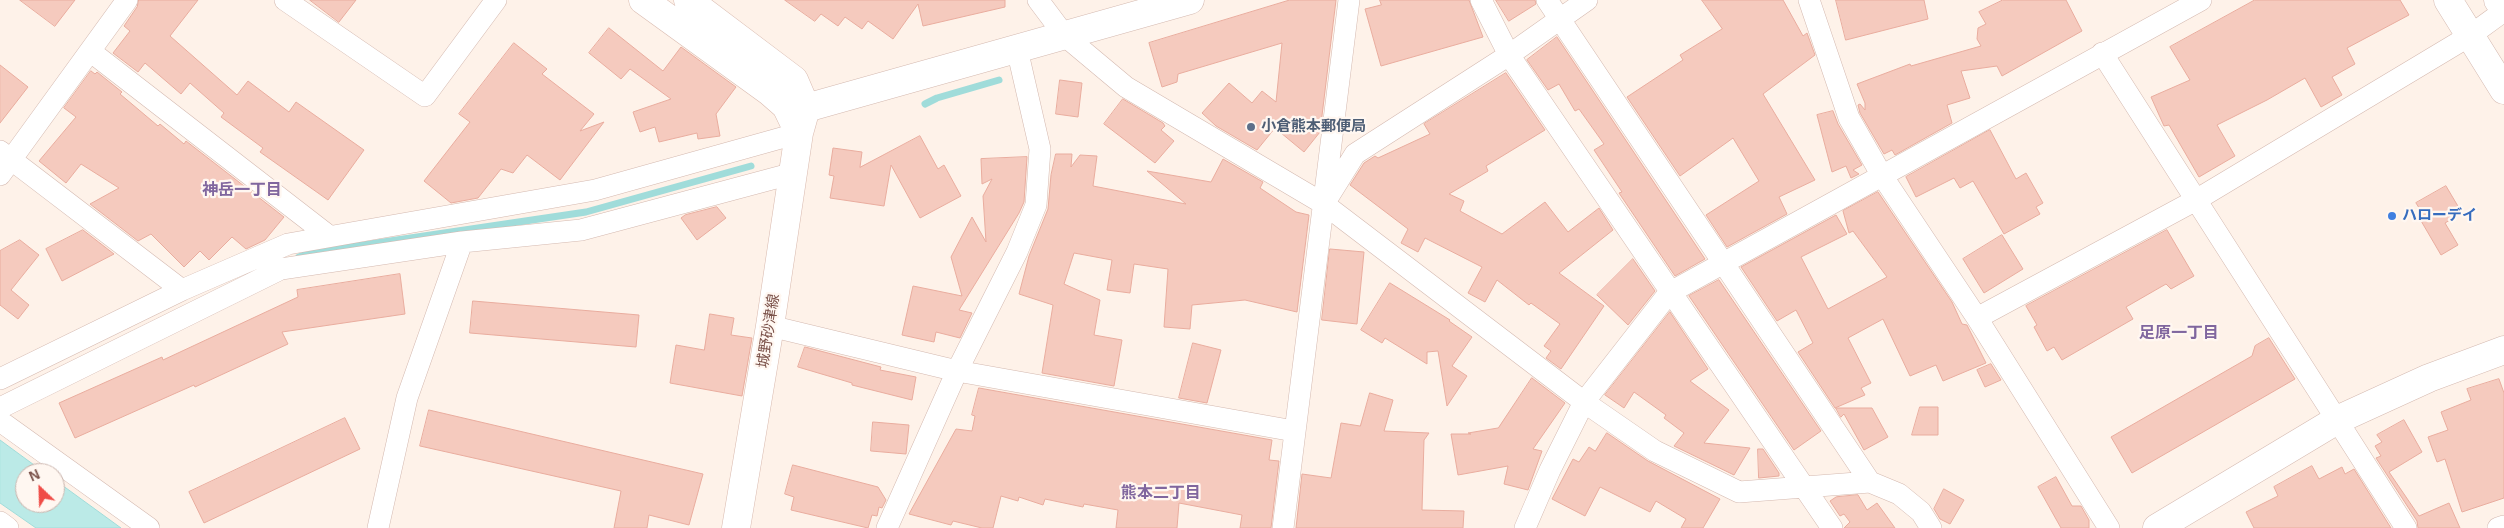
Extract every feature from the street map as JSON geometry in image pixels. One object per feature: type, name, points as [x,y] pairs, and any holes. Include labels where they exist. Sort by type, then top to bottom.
[{"type":"street","points":[[127,0],[4,162],[182,290]]},
{"type":"street","points":[[285,0],[425,96],[496,0]]},
{"type":"street","points":[[643,0],[797,116]]},
{"type":"street","points":[[1038,0],[1065,36],[1126,88],[1324,204],[1584,402],[1655,451],[1739,492],[1870,482],[1899,494],[1921,512],[1931,528]]},
{"type":"street","points":[[0,379],[182,290],[288,244],[595,190],[797,116],[836,98],[1190,0]]},
{"type":"street","points":[[1283,528],[1349,0]]},
{"type":"street","points":[[1481,0],[1509,55],[1669,293],[1832,528]]},
{"type":"street","points":[[1547,0],[1870,482]]},
{"type":"street","points":[[1324,204],[1355,154],[1509,55],[1587,0]]},
{"type":"street","points":[[1809,0],[1849,118],[1881,174],[1977,318],[2109,528]]},
{"type":"street","points":[[1526,528],[1550,470],[1584,402],[1669,293],[1881,174],[2201,0]]},
{"type":"street","points":[[2448,0],[2504,90]]},
{"type":"street","points":[[1977,318],[2196,200],[2471,35],[2504,9],[2498,0]]},
{"type":"street","points":[[699,3],[785,71],[820,93],[836,98]]},
{"type":"street","points":[[887,528],[957,371],[1017,252],[1036,205],[1040,150],[1017,49]]},
{"type":"street","points":[[90,51],[329,236]]},
{"type":"street","points":[[2102,53],[2406,528]]},
{"type":"street","points":[[785,71],[800,90],[797,116]]},
{"type":"street","name":"城野砂津線","points":[[736,528],[794,173],[797,116]]},
{"type":"street","points":[[0,408],[281,269],[462,242],[581,230],[794,173]]},
{"type":"street","points":[[378,528],[407,398],[462,242]]},
{"type":"street","points":[[770,326],[957,371],[1294,431]]},
{"type":"street","points":[[2157,528],[2337,420],[2429,378],[2504,350]]},
{"type":"street","points":[[0,421],[149,528]]},
{"type":"street","points":[[0,522],[8,528]]},
{"type":"street","points":[[2498,528],[2504,526]]},
{"type":"water","points":[[0,440],[31,463],[15,463],[15,513],[65,513],[65,487],[121,528],[36,528],[0,503]]},
{"type":"building","points":[[20,0],[75,0],[55,26]]},
{"type":"building","points":[[139,0],[198,0],[170,36],[237,95],[248,81],[289,112],[296,102],[364,150],[328,200],[260,152],[263,148],[221,117],[224,113],[190,83],[181,94],[145,63],[138,72],[113,53],[130,31],[124,26],[137,7]]},
{"type":"building","points":[[310,0],[356,0],[339,22]]},
{"type":"building","points":[[785,0],[1005,0],[1005,7],[923,26],[918,4],[893,39],[868,21],[862,29],[845,17],[838,26],[821,14],[815,21]]},
{"type":"building","points":[[1290,0],[1336,0],[1320,132],[1304,152],[1275,128],[1257,150],[1216,126],[1202,113],[1229,83],[1252,103],[1262,91],[1276,102],[1282,43],[1178,74],[1177,82],[1162,87],[1149,43]]},
{"type":"building","points":[[1380,0],[1469,0],[1483,37],[1381,66],[1365,9],[1381,5]]},
{"type":"building","points":[[1496,0],[1535,0],[1536,4],[1509,21]]},
{"type":"building","points":[[1702,0],[1783,0],[1803,36],[1807,33],[1815,55],[1763,94],[1815,180],[1779,197],[1787,214],[1727,247],[1706,215],[1759,181],[1733,138],[1680,176],[1627,97],[1683,60],[1680,55],[1722,29]]},
{"type":"building","points":[[1836,0],[1924,0],[1928,19],[1846,40]]},
{"type":"building","points":[[2003,0],[2066,0],[2082,31],[2002,76],[1997,66],[1961,71],[1970,98],[1947,105],[1952,123],[1895,155],[1892,150],[1884,154],[1860,113],[1858,105],[1860,104],[1865,110],[1865,103],[1857,84],[1910,64],[1911,66],[1981,46],[1977,39],[1978,28],[1986,24],[1979,12]]},
{"type":"building","points":[[2255,0],[2400,0],[2409,15],[2347,48],[2355,64],[2332,77],[2342,95],[2321,107],[2305,78],[2267,100],[2217,125],[2235,156],[2199,177],[2169,125],[2164,126],[2151,97],[2190,80],[2170,47]]},
{"type":"building","points":[[609,28],[663,71],[681,47],[736,87],[716,114],[720,136],[698,139],[697,133],[659,142],[655,127],[640,132],[633,112],[671,99],[630,69],[621,79],[589,53]]},
{"type":"building","points":[[1557,37],[1705,259],[1675,276],[1619,193],[1622,192],[1594,150],[1604,144],[1579,109],[1575,111],[1559,84],[1548,90],[1527,60]]},
{"type":"building","points":[[514,43],[547,69],[542,74],[594,114],[580,131],[604,122],[560,180],[527,155],[513,173],[501,169],[478,198],[451,203],[424,181],[470,122],[459,114]]},
{"type":"building","points":[[0,65],[28,87],[0,123]]},
{"type":"building","points":[[91,71],[95,74],[97,72],[122,92],[120,94],[158,126],[160,124],[184,144],[186,141],[284,217],[265,240],[246,249],[232,237],[209,260],[200,251],[184,267],[151,234],[138,241],[90,204],[119,188],[81,164],[66,183],[39,161],[76,117],[64,108]]},
{"type":"building","points":[[1506,73],[1545,130],[1486,166],[1488,171],[1449,194],[1464,201],[1460,211],[1502,234],[1545,202],[1568,232],[1599,208],[1613,230],[1559,273],[1604,306],[1561,369],[1546,358],[1551,351],[1544,346],[1560,324],[1531,303],[1529,305],[1497,280],[1485,302],[1468,293],[1482,267],[1425,238],[1418,252],[1401,243],[1408,229],[1350,185],[1364,163],[1375,156],[1378,158],[1430,134],[1424,124]]},
{"type":"building","points":[[1060,80],[1082,83],[1078,117],[1056,114]]},
{"type":"building","points":[[1123,99],[1163,123],[1165,126],[1161,130],[1174,141],[1155,163],[1104,124]]},
{"type":"building","points":[[1833,111],[1838,124],[1862,165],[1853,170],[1859,174],[1851,178],[1846,166],[1832,172],[1817,115]]},
{"type":"building","points":[[1990,130],[2016,179],[2026,173],[2043,203],[2036,207],[2040,214],[2004,234],[1973,181],[1960,188],[1954,178],[1916,197],[1906,177]]},
{"type":"building","points":[[920,136],[938,169],[944,165],[961,196],[920,218],[891,165],[884,206],[830,198],[834,176],[829,175],[833,148],[862,152],[860,167]]},
{"type":"building","points":[[1056,154],[1072,154],[1071,167],[1080,155],[1097,156],[1093,186],[1186,204],[1147,171],[1211,182],[1223,159],[1263,182],[1260,188],[1296,212],[1309,215],[1297,312],[1245,300],[1192,305],[1190,329],[1164,327],[1168,269],[1134,264],[1130,293],[1107,290],[1112,260],[1074,253],[1064,284],[1100,300],[1094,335],[1122,340],[1114,386],[1042,373],[1053,305],[1019,294],[1029,256],[1048,209],[1051,175]]},
{"type":"building","points":[[1027,157],[1024,202],[959,310],[972,313],[960,338],[936,332],[934,342],[902,335],[913,286],[962,296],[951,257],[972,217],[986,242],[983,196],[992,179],[982,184],[981,159]]},
{"type":"building","points":[[2446,186],[2462,213],[2445,223],[2458,245],[2441,255],[2417,214],[2421,211],[2416,203]]},
{"type":"building","points":[[1878,192],[1952,302],[1962,324],[1967,325],[1986,363],[1943,381],[1936,365],[1910,376],[1883,319],[1848,338],[1871,383],[1861,388],[1865,395],[1835,408],[1798,352],[1813,343],[1796,310],[1777,321],[1741,267],[1836,215],[1847,234],[1801,257],[1828,309],[1887,277],[1853,231],[1849,233],[1843,211]]},
{"type":"building","points":[[717,207],[726,218],[697,240],[681,218],[685,215]]},
{"type":"building","points":[[83,230],[114,254],[62,281],[46,249]]},
{"type":"building","points":[[2167,230],[2194,276],[2171,289],[2166,284],[2126,307],[2133,319],[2062,360],[2054,347],[2047,351],[2034,327],[2037,325],[2026,306]]},
{"type":"building","points":[[2002,235],[2023,269],[1984,293],[1963,259]]},
{"type":"building","points":[[20,240],[39,255],[11,290],[29,305],[18,319],[0,305],[0,251]]},
{"type":"building","points":[[1330,249],[1364,252],[1357,324],[1322,320]]},
{"type":"building","points":[[1633,259],[1655,291],[1628,325],[1597,295]]},
{"type":"building","points":[[400,274],[405,314],[282,332],[288,344],[195,387],[194,385],[75,438],[59,403],[162,357],[163,360],[298,297],[297,290]]},
{"type":"building","points":[[1719,280],[1821,431],[1794,450],[1689,296]]},
{"type":"building","points":[[1390,283],[1450,320],[1472,337],[1452,366],[1467,376],[1447,406],[1438,351],[1427,352],[1427,364],[1385,338],[1382,343],[1361,330]]},
{"type":"building","points":[[473,301],[639,315],[636,347],[470,333]]},
{"type":"building","points":[[1670,312],[1708,369],[1690,381],[1729,410],[1704,443],[1750,448],[1734,475],[1674,446],[1684,433],[1664,418],[1666,415],[1634,392],[1624,408],[1605,395]]},
{"type":"building","points":[[710,314],[734,318],[731,335],[752,338],[742,396],[670,383],[676,345],[704,350]]},
{"type":"building","points":[[2269,338],[2295,379],[2132,473],[2111,437],[2252,356],[2255,346]]},
{"type":"building","points":[[1193,343],[1221,350],[1207,403],[1179,398]]},
{"type":"building","points":[[805,347],[881,367],[880,370],[916,377],[912,400],[852,385],[852,383],[798,367]]},
{"type":"building","points":[[1991,364],[2001,380],[1985,387],[1977,370]]},
{"type":"building","points":[[1532,378],[1565,403],[1533,449],[1542,451],[1528,490],[1504,484],[1508,466],[1458,475],[1451,434],[1471,434],[1468,433],[1498,428]]},
{"type":"building","points":[[2499,379],[2504,393],[2504,498],[2462,512],[2445,459],[2437,462],[2428,437],[2448,430],[2441,412],[2471,400],[2467,389]]},
{"type":"building","points":[[979,388],[1272,440],[1269,460],[1279,461],[1271,528],[1240,528],[1242,515],[1179,503],[1177,528],[1116,528],[1118,510],[1084,504],[1083,507],[1045,499],[1043,505],[1019,497],[1018,501],[1001,496],[993,528],[982,528],[953,521],[951,525],[909,514],[956,429],[972,431],[975,416],[972,415]]},
{"type":"building","points":[[1370,393],[1393,400],[1384,431],[1429,433],[1424,440],[1422,510],[1464,511],[1463,528],[1296,528],[1302,474],[1331,478],[1341,423],[1360,426]]},
{"type":"building","points":[[1920,407],[1938,407],[1938,435],[1912,435]]},
{"type":"building","points":[[1836,408],[1872,408],[1888,437],[1864,450],[1844,414],[1841,417]]},
{"type":"building","points":[[429,410],[703,474],[689,525],[649,515],[647,528],[614,528],[621,491],[420,446]]},
{"type":"building","points":[[345,418],[360,449],[204,523],[189,492]]},
{"type":"building","points":[[2404,420],[2422,452],[2389,472],[2419,516],[2449,503],[2460,528],[2418,528],[2417,521],[2376,458],[2381,456],[2375,446],[2382,442],[2377,435]]},
{"type":"building","points":[[873,422],[909,425],[906,454],[871,451]]},
{"type":"building","points":[[1607,433],[1648,461],[1720,499],[1703,528],[1681,528],[1686,519],[1656,501],[1650,512],[1600,487],[1585,516],[1552,499],[1573,459],[1579,462],[1589,447],[1595,451]]},
{"type":"building","points":[[1758,449],[1763,449],[1779,473],[1779,476],[1759,478]]},
{"type":"building","points":[[793,465],[878,487],[886,500],[882,508],[879,507],[877,516],[872,515],[868,528],[791,510],[794,497],[785,494]]},
{"type":"building","points":[[2312,466],[2319,479],[2342,467],[2345,474],[2354,469],[2391,528],[2254,528],[2246,512],[2278,496],[2274,487]]},
{"type":"building","points":[[2056,477],[2072,506],[2081,506],[2089,520],[2089,528],[2061,528],[2038,487]]},
{"type":"building","points":[[1944,489],[1964,500],[1950,524],[1940,519],[1934,509]]},
{"type":"building","points":[[1858,495],[1867,510],[1877,503],[1895,528],[1844,528],[1850,522],[1844,514],[1840,516],[1830,501],[1836,497]]},
{"type":"waterway","points":[[925,104],[937,98],[999,80]]},
{"type":"waterway","points":[[299,257],[309,253],[586,212],[751,166]]},
{"type":"place","name":"小倉熊本郵便局","points":[[1251,127]]},
{"type":"place","name":"ハローデイ","points":[[2392,216]]},
{"type":"district","name":"神岳一丁目","points":[[242,191]]},
{"type":"district","name":"足原一丁目","points":[[2179,334]]},
{"type":"district","name":"熊本二丁目","points":[[1161,494]]}]
